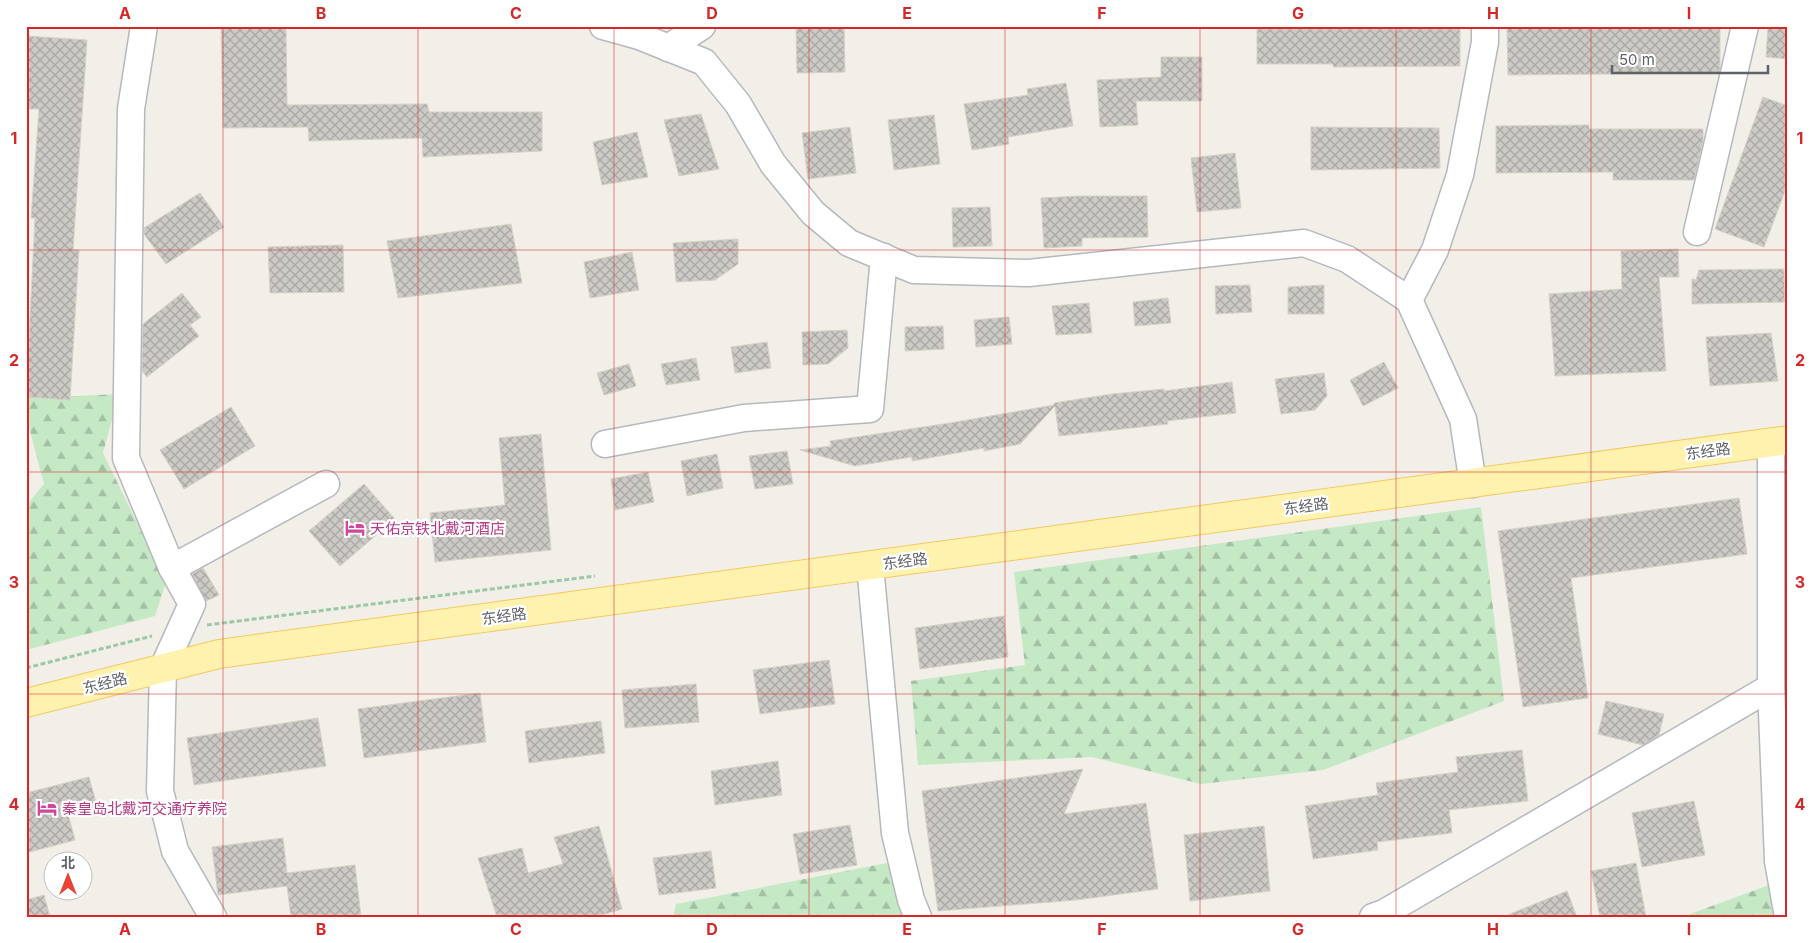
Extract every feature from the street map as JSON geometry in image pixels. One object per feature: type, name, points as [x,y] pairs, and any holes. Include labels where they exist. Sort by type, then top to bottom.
[{"type":"main road","name":"东经路","points":[[26,702],[219,654],[1779,442]]},
{"type":"street","points":[[144,26],[132,109],[126,458],[172,568],[192,604],[163,668],[160,791],[175,851],[213,917]]},
{"type":"street","points":[[603,26],[639,36],[704,62],[738,104],[773,164],[813,213],[849,242],[914,270],[1029,273],[1304,242],[1347,258],[1409,300],[1463,419],[1473,484]]},
{"type":"street","points":[[668,48],[702,26]]},
{"type":"street","points":[[1409,300],[1435,250],[1460,175],[1485,42],[1485,26]]},
{"type":"street","points":[[1697,232],[1745,26]]},
{"type":"street","points":[[605,444],[744,418],[870,409],[884,258]]},
{"type":"street","points":[[1779,442],[1771,687],[1778,861],[1788,916]]},
{"type":"street","points":[[172,568],[326,484]]},
{"type":"street","points":[[870,566],[895,833],[911,900],[918,917]]},
{"type":"street","points":[[1373,917],[1384,913],[1771,687]]},
{"type":"green space","points":[[46,353],[55,397],[119,394],[103,453],[166,582],[155,616],[26,650],[26,506],[44,484],[26,416],[26,374]]},
{"type":"green space","points":[[1481,507],[1504,701],[1323,770],[1201,784],[1092,757],[918,765],[911,681],[1025,665],[1014,572]]},
{"type":"green space","points":[[887,863],[907,917],[673,917],[676,904]]},
{"type":"green space","points":[[1772,884],[1777,917],[1682,917]]},
{"type":"building","points":[[221,26],[286,26],[287,105],[427,104],[429,112],[542,112],[542,151],[423,157],[422,138],[309,141],[308,127],[223,128]]},
{"type":"building","points":[[796,26],[844,26],[845,72],[797,73]]},
{"type":"building","points":[[1507,26],[1720,26],[1719,73],[1508,75]]},
{"type":"building","points":[[1768,26],[1788,26],[1788,59],[1766,57]]},
{"type":"building","points":[[1257,29],[1460,29],[1460,66],[1333,67],[1333,64],[1257,64]]},
{"type":"building","points":[[26,36],[87,40],[73,250],[79,250],[70,400],[26,397],[35,218],[31,218],[39,109],[26,109]]},
{"type":"building","points":[[1161,57],[1202,57],[1202,101],[1136,101],[1138,125],[1100,127],[1097,80],[1161,77]]},
{"type":"building","points":[[1066,83],[1073,126],[1008,137],[1009,144],[972,150],[964,104],[1028,95],[1027,89]]},
{"type":"building","points":[[1763,97],[1788,106],[1788,183],[1764,247],[1715,229]]},
{"type":"building","points":[[701,114],[719,169],[679,176],[664,120]]},
{"type":"building","points":[[934,115],[940,164],[894,170],[888,120]]},
{"type":"building","points":[[1589,125],[1589,129],[1703,129],[1703,141],[1694,180],[1613,180],[1613,172],[1496,173],[1496,126]]},
{"type":"building","points":[[850,127],[856,173],[808,179],[802,133]]},
{"type":"building","points":[[1311,127],[1439,128],[1440,168],[1311,170]]},
{"type":"building","points":[[637,132],[648,177],[602,185],[593,142]]},
{"type":"building","points":[[1235,153],[1241,208],[1197,212],[1191,158]]},
{"type":"building","points":[[200,193],[224,227],[166,264],[144,234],[144,228]]},
{"type":"building","points":[[1147,196],[1148,237],[1082,238],[1082,246],[1044,248],[1041,198]]},
{"type":"building","points":[[990,207],[992,246],[953,247],[952,208]]},
{"type":"building","points":[[511,224],[522,283],[398,298],[387,241]]},
{"type":"building","points":[[738,239],[738,264],[715,280],[676,282],[673,243]]},
{"type":"building","points":[[343,245],[344,292],[270,293],[268,247]]},
{"type":"building","points":[[1678,249],[1679,277],[1659,277],[1666,371],[1555,376],[1549,294],[1622,289],[1621,251]]},
{"type":"building","points":[[632,252],[639,290],[590,298],[584,262]]},
{"type":"building","points":[[1784,269],[1785,302],[1692,304],[1692,279],[1696,280],[1699,270]]},
{"type":"building","points":[[1250,285],[1252,312],[1216,314],[1215,286]]},
{"type":"building","points":[[1324,285],[1324,314],[1288,314],[1288,287]]},
{"type":"building","points":[[182,293],[201,317],[190,325],[199,336],[147,377],[142,371],[143,324]]},
{"type":"building","points":[[1168,298],[1171,323],[1135,326],[1133,302]]},
{"type":"building","points":[[1089,303],[1092,333],[1056,335],[1052,306]]},
{"type":"building","points":[[1009,317],[1012,344],[976,347],[974,320]]},
{"type":"building","points":[[943,326],[944,349],[905,351],[905,327]]},
{"type":"building","points":[[847,330],[848,348],[828,364],[803,365],[802,332]]},
{"type":"building","points":[[1771,333],[1778,381],[1710,386],[1706,337]]},
{"type":"building","points":[[767,342],[771,368],[735,373],[731,347]]},
{"type":"building","points":[[696,358],[700,380],[666,385],[661,364]]},
{"type":"building","points":[[1384,362],[1398,388],[1363,406],[1350,380]]},
{"type":"building","points":[[629,364],[636,386],[604,395],[597,373]]},
{"type":"building","points":[[1324,373],[1327,396],[1315,410],[1281,414],[1275,379]]},
{"type":"building","points":[[1232,382],[1236,413],[1167,421],[1168,424],[1059,436],[1055,406],[1020,444],[984,451],[984,448],[912,461],[912,457],[855,466],[800,450],[831,446],[830,441],[950,423],[1054,405],[1054,403],[1112,394],[1164,389],[1164,391]]},
{"type":"building","points":[[231,407],[255,446],[184,489],[160,450]]},
{"type":"building","points":[[541,434],[551,550],[435,562],[430,513],[505,505],[499,438]]},
{"type":"building","points":[[787,451],[793,484],[755,489],[749,456]]},
{"type":"building","points":[[717,454],[723,488],[687,496],[681,461]]},
{"type":"building","points":[[648,472],[654,502],[615,510],[611,479]]},
{"type":"building","points":[[364,484],[395,519],[340,566],[309,531]]},
{"type":"building","points":[[1739,498],[1747,554],[1571,578],[1588,698],[1523,707],[1498,531]]},
{"type":"building","points":[[203,568],[219,595],[206,601],[192,574]]},
{"type":"building","points":[[1004,616],[1008,657],[920,669],[915,628]]},
{"type":"building","points":[[829,660],[835,704],[760,714],[753,670]]},
{"type":"building","points":[[696,684],[699,722],[625,728],[622,690]]},
{"type":"building","points":[[480,693],[486,742],[364,758],[358,709]]},
{"type":"building","points":[[1606,701],[1664,714],[1659,735],[1643,745],[1598,734]]},
{"type":"building","points":[[318,718],[326,766],[194,785],[187,738]]},
{"type":"building","points":[[601,721],[605,753],[529,763],[525,731]]},
{"type":"building","points":[[1522,750],[1528,801],[1449,810],[1452,833],[1377,842],[1378,850],[1313,859],[1305,806],[1378,795],[1376,783],[1458,772],[1456,757]]},
{"type":"building","points":[[778,761],[782,795],[715,805],[711,771]]},
{"type":"building","points":[[1083,769],[1064,814],[1146,803],[1158,889],[1076,900],[938,911],[922,791]]},
{"type":"building","points":[[89,777],[97,806],[68,814],[75,840],[26,853],[26,793]]},
{"type":"building","points":[[1694,801],[1705,855],[1642,867],[1632,813]]},
{"type":"building","points":[[850,825],[857,865],[800,874],[793,834]]},
{"type":"building","points":[[599,826],[622,909],[595,917],[497,917],[478,858],[522,848],[528,873],[563,864],[554,837]]},
{"type":"building","points":[[1264,826],[1270,891],[1190,901],[1184,835]]},
{"type":"building","points":[[283,838],[287,873],[355,865],[361,917],[291,917],[287,886],[218,895],[212,847]]},
{"type":"building","points":[[711,851],[716,888],[659,895],[653,858]]},
{"type":"building","points":[[1636,863],[1646,917],[1600,917],[1591,871]]},
{"type":"building","points":[[1567,891],[1577,917],[1505,917],[1505,916]]},
{"type":"building","points":[[42,896],[42,900],[45,900],[50,917],[26,917],[26,900]]},
{"type":"place","name":"天佑京铁北戴河酒店","points":[[355,528]]},
{"type":"place","name":"秦皇岛北戴河交通疗养院","points":[[47,808]]}]
